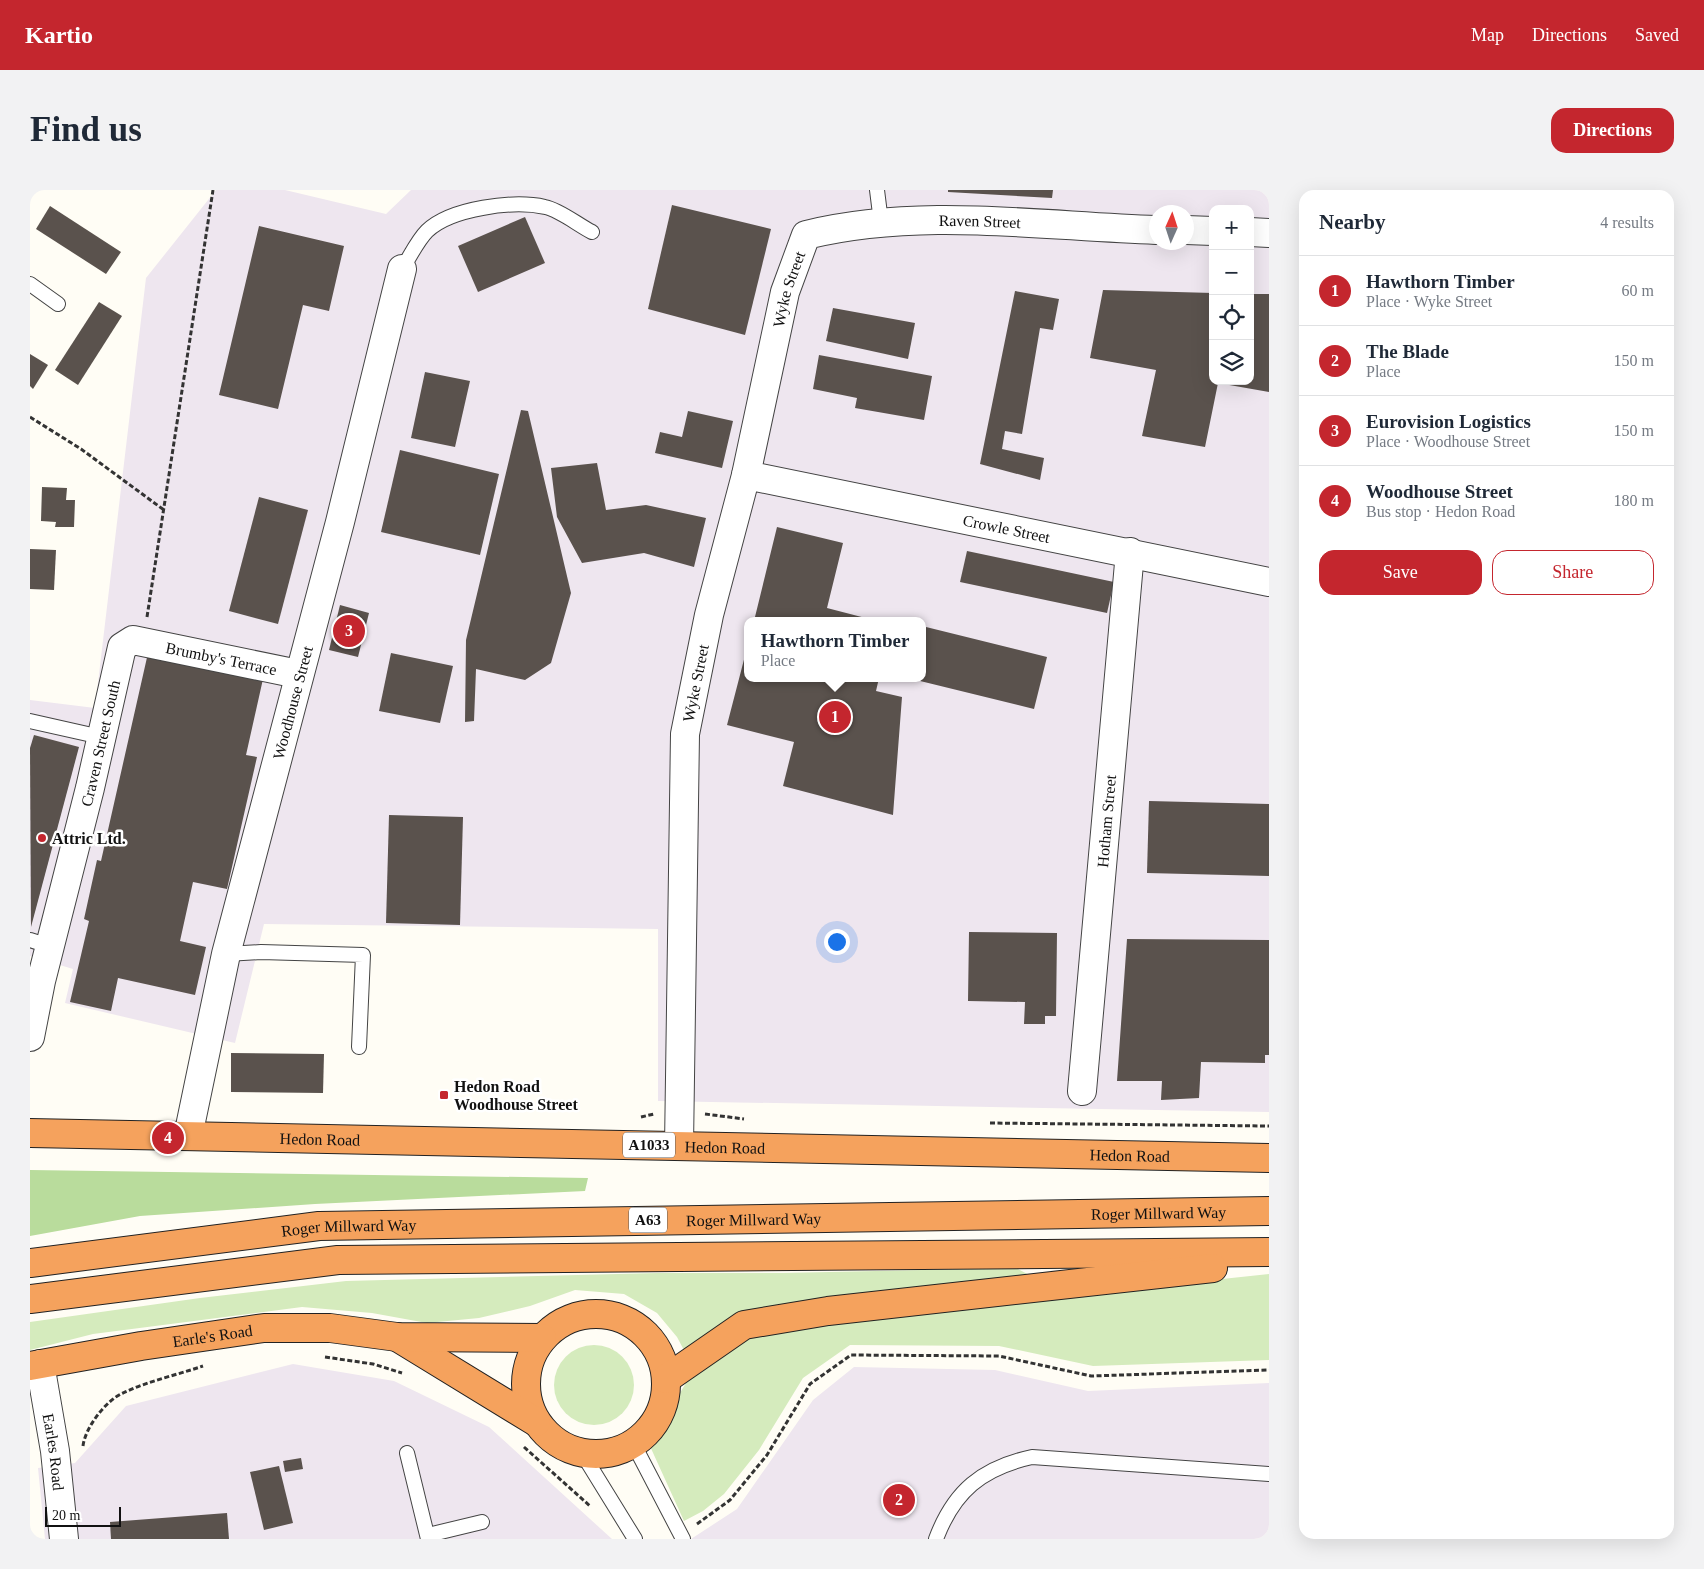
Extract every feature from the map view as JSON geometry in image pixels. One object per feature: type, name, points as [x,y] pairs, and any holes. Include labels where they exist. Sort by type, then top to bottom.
[{"type":"highway","name":"Hedon Road","points":[[30,1133],[1269,1158]]},
{"type":"highway","name":"Roger Millward Way","points":[[30,1263],[319,1226],[1269,1210]]},
{"type":"highway","name":"Roger Millward Way","points":[[30,1299],[338,1260],[1269,1252]]},
{"type":"highway","points":[[666,1379],[744,1325],[828,1311],[1269,1261]]},
{"type":"highway","points":[[583,1314],[607,1314],[629,1322],[648,1336],[661,1356],[666,1379],[665,1398],[659,1416],[648,1431],[633,1443],[609,1452],[582,1453],[557,1441],[536,1422],[528,1401],[526,1379],[531,1357],[542,1338],[561,1323],[583,1314]]},
{"type":"highway","name":"Earle's Road","points":[[35,1365],[264,1328],[330,1328],[397,1337],[542,1338]]},
{"type":"highway","name":"Earle's Road","points":[[397,1337],[536,1422]]},
{"type":"street","name":"Raven Street","points":[[806,235],[837,227],[915,219],[1149,230]]},
{"type":"street","points":[[1194,230],[1209,231]]},
{"type":"street","points":[[1254,232],[1269,233]]},
{"type":"street","name":"Wyke Street","points":[[679,1146],[685,734],[710,615],[746,474],[785,292],[806,235]]},
{"type":"street","name":"Woodhouse Street","points":[[188,1136],[226,954],[298,674],[340,522],[402,269]]},
{"type":"street","name":"Crowle Street","points":[[746,474],[1269,582]]},
{"type":"street","name":"Hotham Street","points":[[1082,1090],[1130,552]]},
{"type":"street","name":"Craven Street South","points":[[30,1037],[40,943],[101,737],[122,647],[132,640],[143,642]]},
{"type":"street","name":"Brumby's Terrace","points":[[143,642],[298,674]]},
{"type":"street","name":"Earles Road","points":[[35,1365],[55,1451],[64,1539]]},
{"type":"lane","points":[[877,190],[881,222]]},
{"type":"lane","points":[[402,269],[427,231],[444,219],[483,208],[516,204],[546,207],[592,232]]},
{"type":"lane","points":[[30,284],[58,304]]},
{"type":"lane","points":[[30,721],[101,737]]},
{"type":"lane","points":[[226,954],[261,952],[364,955],[359,1047]]},
{"type":"lane","points":[[633,1443],[681,1536]]},
{"type":"lane","points":[[407,1453],[428,1537],[482,1522]]},
{"type":"lane","points":[[582,1453],[635,1539]]},
{"type":"lane","points":[[936,1539],[943,1519],[955,1501],[971,1484],[996,1468],[1010,1462],[1032,1457],[1269,1474]]},
{"type":"path","points":[[143,642],[213,190]]},
{"type":"path","points":[[30,417],[81,449],[164,510]]},
{"type":"path","points":[[681,1536],[730,1500],[767,1455],[810,1384],[851,1355],[998,1356],[1091,1376],[1269,1370]]},
{"type":"path","points":[[324,1356],[373,1364],[407,1374]]},
{"type":"path","points":[[83,1447],[84,1438],[95,1418],[121,1394],[212,1364]]},
{"type":"path","points":[[523,1446],[596,1513]]},
{"type":"shaded area","points":[[216,190],[285,190],[386,214],[411,190],[1269,190],[1269,1112],[658,1101],[658,929],[264,924],[235,1043],[65,1003],[73,969],[30,956],[30,700],[95,708],[146,278]]},
{"type":"shaded area","points":[[293,1364],[394,1381],[489,1427],[612,1539],[45,1539],[38,1468],[75,1463],[126,1406]]},
{"type":"shaded area","points":[[854,1367],[995,1370],[1088,1391],[1269,1383],[1269,1539],[691,1539],[737,1509],[813,1400]]},
{"type":"green space","points":[[30,1170],[588,1178],[585,1191],[315,1204],[140,1216],[30,1236]]},
{"type":"green space","points":[[1016,1268],[1033,1277],[885,1293],[686,1354],[677,1337],[657,1313],[624,1294],[575,1290],[530,1306],[479,1318],[427,1323],[372,1313],[302,1307],[93,1334],[30,1350],[30,1322],[200,1298],[346,1281],[658,1273],[783,1273]]},
{"type":"green space","points":[[1269,1274],[1269,1360],[1093,1366],[999,1346],[850,1345],[803,1378],[759,1450],[724,1494],[703,1511],[684,1521],[649,1444],[686,1383],[745,1337],[828,1321]]},
{"type":"green space","points":[[594,1345],[609,1348],[622,1357],[631,1370],[634,1385],[631,1400],[622,1413],[609,1422],[594,1425],[579,1422],[566,1413],[557,1400],[554,1385],[557,1370],[566,1357],[579,1348]]},
{"type":"building","points":[[948,190],[1053,190],[1052,198],[948,192]]},
{"type":"building","points":[[672,205],[771,229],[745,335],[648,309]]},
{"type":"building","points":[[50,206],[121,252],[106,274],[36,229]]},
{"type":"building","points":[[525,217],[545,263],[478,292],[458,246]]},
{"type":"building","points":[[259,226],[344,246],[329,311],[303,305],[278,409],[219,395]]},
{"type":"building","points":[[1103,290],[1209,293],[1209,385],[1218,385],[1205,447],[1142,436],[1156,370],[1090,358]]},
{"type":"building","points":[[1015,291],[1059,299],[1053,330],[1040,328],[1022,434],[1005,431],[1002,449],[1044,458],[1040,480],[980,464]]},
{"type":"building","points":[[1254,294],[1269,294],[1269,392],[1229,385],[1254,385]]},
{"type":"building","points":[[99,302],[122,316],[78,385],[55,370]]},
{"type":"building","points":[[833,308],[915,323],[908,359],[826,341]]},
{"type":"building","points":[[30,354],[48,365],[33,389],[30,386]]},
{"type":"building","points":[[819,355],[932,376],[924,420],[855,408],[857,398],[813,389]]},
{"type":"building","points":[[425,372],[470,381],[455,447],[411,438]]},
{"type":"building","points":[[521,410],[528,411],[571,593],[551,663],[525,680],[476,669],[474,721],[465,722],[466,640]]},
{"type":"building","points":[[688,411],[733,421],[722,468],[655,453],[660,432],[682,437]]},
{"type":"building","points":[[400,450],[499,474],[480,555],[381,532]]},
{"type":"building","points":[[597,463],[606,510],[646,505],[706,518],[694,567],[644,553],[582,563],[557,517],[551,468]]},
{"type":"building","points":[[42,487],[67,488],[66,500],[75,500],[74,527],[55,527],[56,522],[41,521]]},
{"type":"building","points":[[259,497],[308,510],[278,624],[229,611]]},
{"type":"building","points":[[777,527],[843,543],[827,608],[862,617],[755,617]]},
{"type":"building","points":[[30,549],[56,550],[54,590],[30,589]]},
{"type":"building","points":[[967,551],[1114,582],[1107,613],[960,582]]},
{"type":"building","points":[[340,605],[369,613],[358,657],[329,650]]},
{"type":"building","points":[[926,627],[1047,657],[1034,709],[924,682],[926,682]]},
{"type":"building","points":[[148,653],[263,679],[246,755],[257,757],[227,889],[193,882],[180,941],[206,947],[195,995],[118,978],[111,1011],[70,1002],[89,921],[84,919],[97,860],[101,861]]},
{"type":"building","points":[[391,653],[453,666],[440,723],[379,711]]},
{"type":"building","points":[[744,660],[744,682],[878,682],[876,691],[902,697],[893,815],[783,786],[794,742],[727,725]]},
{"type":"building","name":"Attric Ltd.","points":[[34,735],[79,747],[31,927],[30,748]]},
{"type":"building","points":[[1149,801],[1269,804],[1269,876],[1147,873]]},
{"type":"building","points":[[389,815],[463,817],[460,925],[386,923]]},
{"type":"building","points":[[969,932],[1057,933],[1056,1016],[1045,1016],[1045,1024],[1024,1024],[1025,1002],[968,1001]]},
{"type":"building","points":[[1127,939],[1269,940],[1269,1055],[1265,1055],[1265,1063],[1201,1062],[1199,1098],[1161,1100],[1162,1081],[1117,1081]]},
{"type":"building","points":[[231,1053],[324,1054],[323,1093],[231,1092]]},
{"type":"building","points":[[301,1458],[303,1469],[285,1472],[283,1461]]},
{"type":"building","points":[[279,1466],[293,1523],[264,1530],[250,1472]]},
{"type":"building","points":[[227,1513],[229,1539],[111,1539],[110,1522]]},
{"type":"place","name":"Eurovision Logistics","points":[[349,631]]},
{"type":"place","name":"Hawthorn Timber","points":[[835,717]]},
{"type":"place","name":"Attric Ltd.","points":[[42,838]]},
{"type":"place","name":"Hedon Road Woodhouse Street","points":[[444,1095]]},
{"type":"place","name":"Woodhouse Street","points":[[168,1138]]},
{"type":"place","name":"The Blade","points":[[899,1500]]}]
